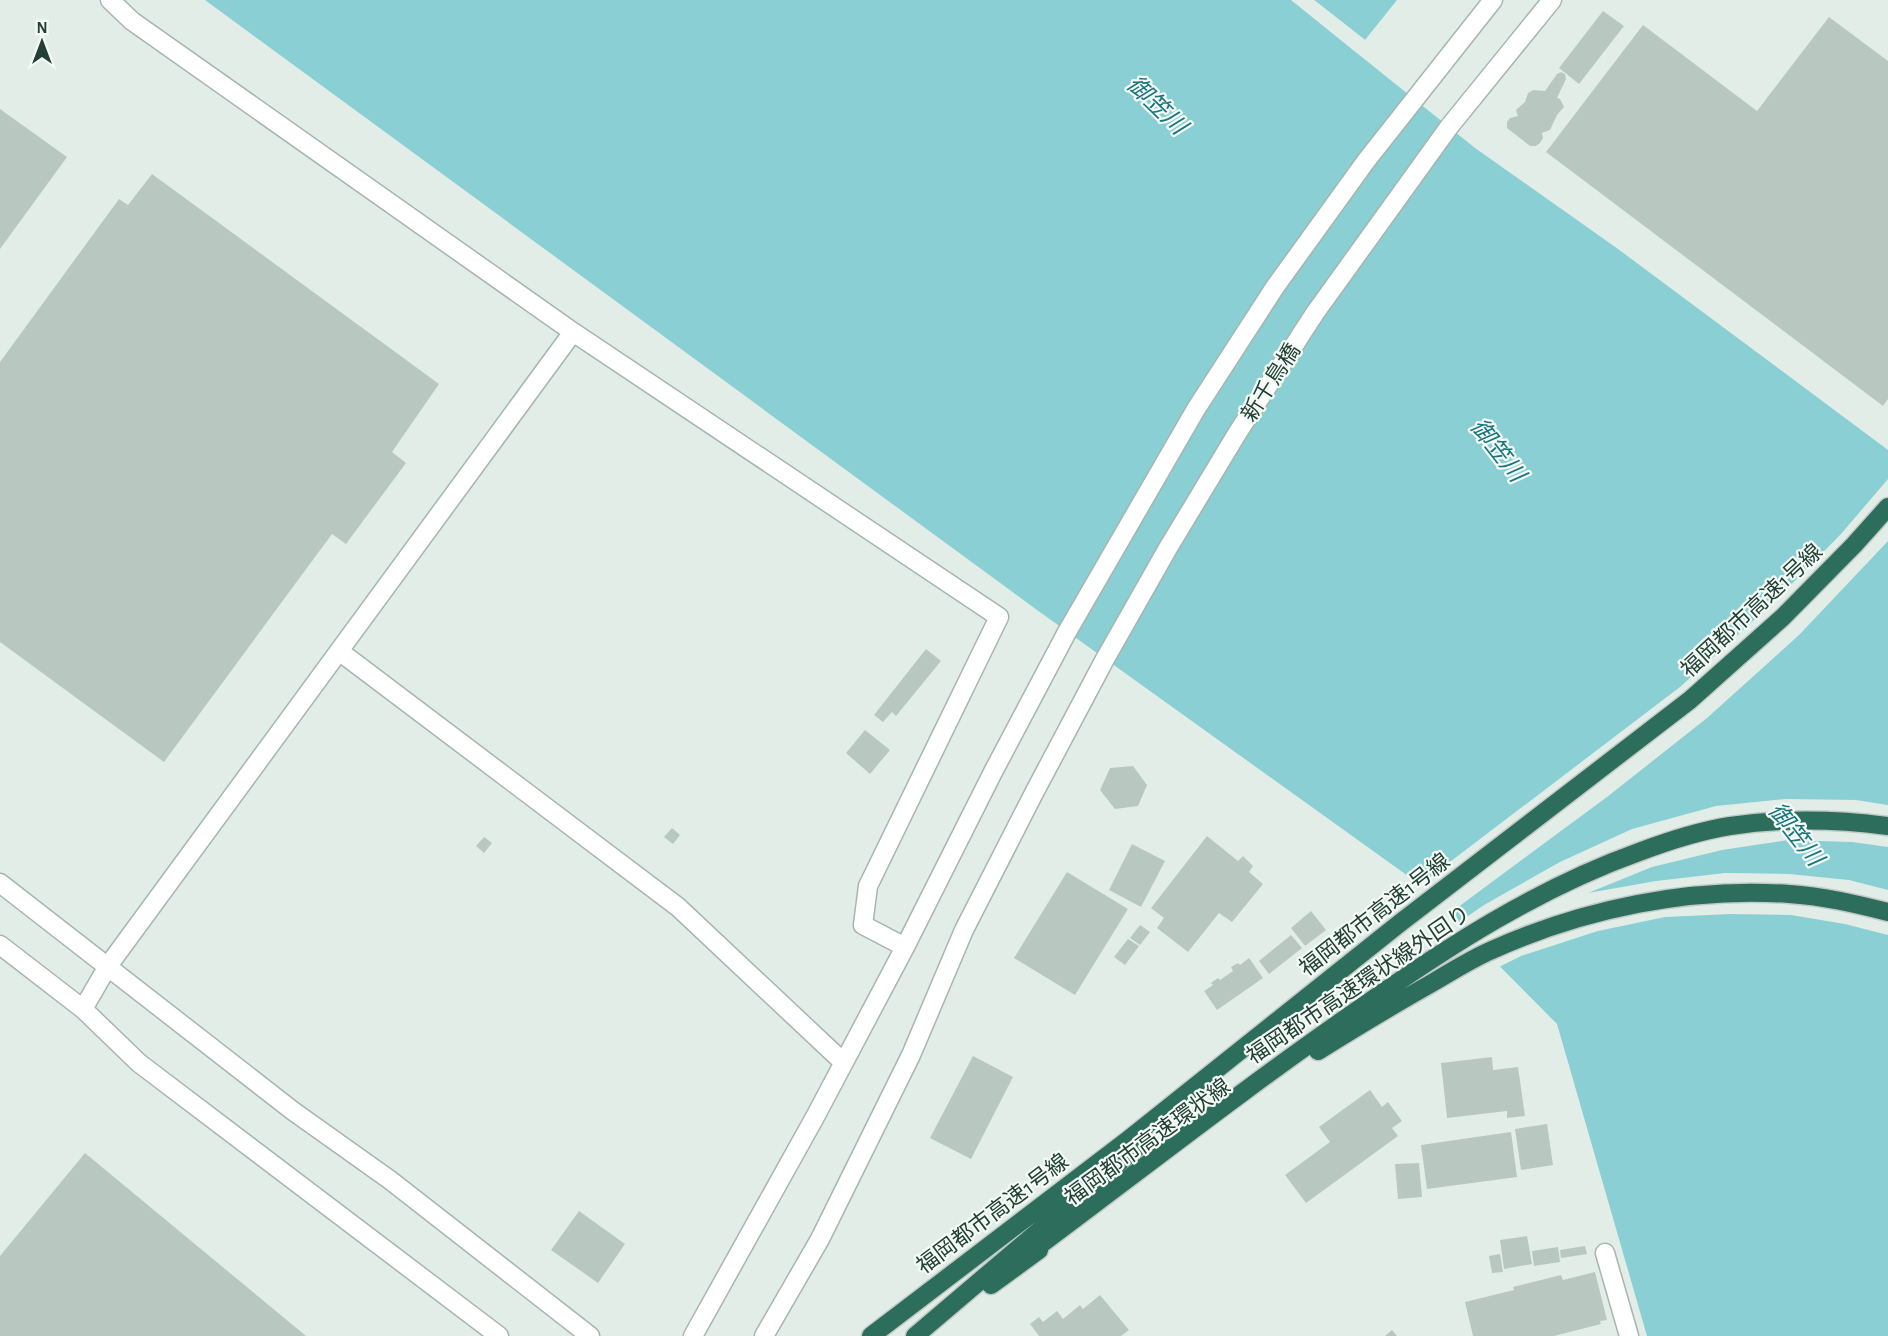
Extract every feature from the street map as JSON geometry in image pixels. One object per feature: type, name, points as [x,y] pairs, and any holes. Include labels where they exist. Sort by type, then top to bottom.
[{"type":"highway","name":"福岡都市高速1号線","points":[[871,1336],[1128,1140],[1400,923],[1690,700],[1784,617],[1888,507]]},
{"type":"highway","points":[[919,1336],[1203,1091],[1397,934],[1695,704],[1788,620],[1858,550],[1888,516]]},
{"type":"highway","name":"福岡都市高速環状線外回り","points":[[919,1336],[1294,1054],[1422,965],[1549,890],[1607,863],[1658,845],[1728,826],[1793,820],[1854,821],[1888,826]]},
{"type":"highway","name":"福岡都市高速環状線","points":[[919,1336],[1219,1117],[1299,1062],[1377,1014],[1489,951],[1564,922],[1647,902],[1690,897],[1741,893],[1790,894],[1847,902],[1888,912]]},
{"type":"street","points":[[110,0],[132,21],[573,332],[999,617],[868,886],[863,925],[905,948]]},
{"type":"street","points":[[693,1336],[905,948],[993,772],[1078,612],[1196,409],[1275,287],[1366,161],[1493,0]]},
{"type":"street","name":"新千鳥橋","points":[[764,1336],[820,1239],[911,1055],[964,930],[1034,793],[1168,548],[1257,402],[1321,305],[1449,127],[1552,0]]},
{"type":"street","points":[[83,1009],[108,966],[573,332]]},
{"type":"street","points":[[339,651],[678,907],[843,1062]]},
{"type":"street","points":[[0,883],[293,1111],[390,1180],[590,1336]]},
{"type":"street","points":[[0,945],[83,1009],[139,1063],[500,1336]]},
{"type":"street","points":[[1605,1253],[1623,1333]]},
{"type":"water","name":"御笠川","points":[[205,0],[1291,0],[1475,148],[1618,249],[1888,450],[1888,1336],[1647,1336],[1557,1024],[1415,881],[1037,610]]},
{"type":"water","points":[[1314,0],[1397,0],[1365,40]]},
{"type":"pier","points":[[1292,0],[1296,0],[1359,50],[1357,53]]},
{"type":"pier","points":[[1311,0],[1314,0],[1365,40],[1363,42]]},
{"type":"pier","points":[[1888,479],[1888,541],[1799,635],[1707,718],[1607,797],[1446,916],[1417,887],[1680,687],[1774,602],[1841,534]]},
{"type":"pier","points":[[1786,799],[1856,800],[1888,805],[1888,847],[1852,842],[1788,840],[1722,850],[1652,867],[1588,893],[1656,881],[1725,873],[1789,874],[1849,880],[1888,890],[1888,935],[1845,924],[1791,915],[1730,914],[1665,917],[1598,931],[1521,956],[1497,968],[1455,925],[1484,905],[1560,862],[1632,829],[1716,806]]},
{"type":"building","points":[[1603,11],[1624,26],[1579,84],[1559,68]]},
{"type":"building","points":[[1829,17],[1888,61],[1888,399],[1883,406],[1546,152],[1643,25],[1757,111]]},
{"type":"building","points":[[1561,72],[1565,74],[1566,79],[1557,98],[1564,107],[1557,115],[1550,130],[1542,133],[1543,138],[1540,143],[1530,146],[1507,128],[1507,122],[1510,118],[1518,116],[1516,110],[1525,102],[1528,93],[1533,90],[1545,91]]},
{"type":"building","points":[[0,109],[67,157],[0,249]]},
{"type":"building","points":[[152,174],[439,384],[392,452],[406,463],[346,544],[332,534],[164,762],[0,642],[0,362],[119,199],[128,205]]},
{"type":"building","points":[[926,649],[941,661],[896,716],[892,712],[883,722],[874,715]]},
{"type":"building","points":[[865,730],[890,750],[870,774],[846,753]]},
{"type":"building","points":[[1133,766],[1147,785],[1138,806],[1115,809],[1100,790],[1110,768]]},
{"type":"building","points":[[672,828],[680,835],[673,844],[664,837]]},
{"type":"building","points":[[1207,836],[1238,861],[1243,856],[1253,866],[1249,872],[1263,884],[1232,922],[1219,913],[1188,952],[1157,928],[1164,918],[1151,908]]},
{"type":"building","points":[[484,837],[492,843],[484,853],[476,846]]},
{"type":"building","points":[[1132,844],[1165,861],[1141,907],[1109,890]]},
{"type":"building","points":[[1067,872],[1128,909],[1075,995],[1014,958]]},
{"type":"building","points":[[1311,911],[1326,930],[1305,946],[1291,928]]},
{"type":"building","points":[[1140,925],[1150,932],[1140,945],[1130,938]]},
{"type":"building","points":[[1291,935],[1302,948],[1269,974],[1259,961]]},
{"type":"building","points":[[1128,939],[1139,946],[1125,965],[1114,957]]},
{"type":"building","points":[[1249,958],[1263,978],[1217,1010],[1204,991],[1218,978],[1220,980],[1233,971],[1231,967],[1238,963],[1240,965]]},
{"type":"building","points":[[973,1056],[1013,1077],[971,1159],[930,1138]]},
{"type":"building","points":[[1492,1057],[1493,1070],[1518,1067],[1525,1116],[1507,1118],[1507,1111],[1447,1118],[1441,1063]]},
{"type":"building","points":[[1370,1090],[1382,1107],[1388,1102],[1402,1121],[1392,1128],[1398,1136],[1306,1203],[1285,1175],[1330,1142],[1319,1127]]},
{"type":"building","points":[[1547,1124],[1553,1165],[1521,1170],[1515,1129]]},
{"type":"building","points":[[1511,1132],[1517,1177],[1427,1189],[1421,1145]]},
{"type":"building","points":[[85,1153],[306,1336],[0,1336],[0,1256]]},
{"type":"building","points":[[1419,1163],[1422,1197],[1398,1199],[1395,1164]]},
{"type":"building","points":[[579,1211],[625,1244],[598,1283],[551,1250]]},
{"type":"building","points":[[1527,1236],[1532,1264],[1504,1269],[1500,1240]]},
{"type":"building","points":[[1585,1246],[1587,1254],[1561,1258],[1560,1250]]},
{"type":"building","points":[[1558,1247],[1560,1262],[1534,1266],[1532,1251]]},
{"type":"building","points":[[1500,1254],[1503,1272],[1492,1273],[1489,1256]]},
{"type":"building","points":[[1595,1272],[1607,1320],[1600,1321],[1601,1324],[1554,1336],[1473,1336],[1465,1302],[1561,1275],[1563,1280]]},
{"type":"building","points":[[1100,1295],[1129,1330],[1121,1336],[1039,1336],[1030,1324],[1039,1317],[1043,1322],[1057,1311],[1063,1319],[1080,1305],[1083,1309]]},
{"type":"building","points":[[1392,1330],[1397,1336],[1385,1336]]}]
